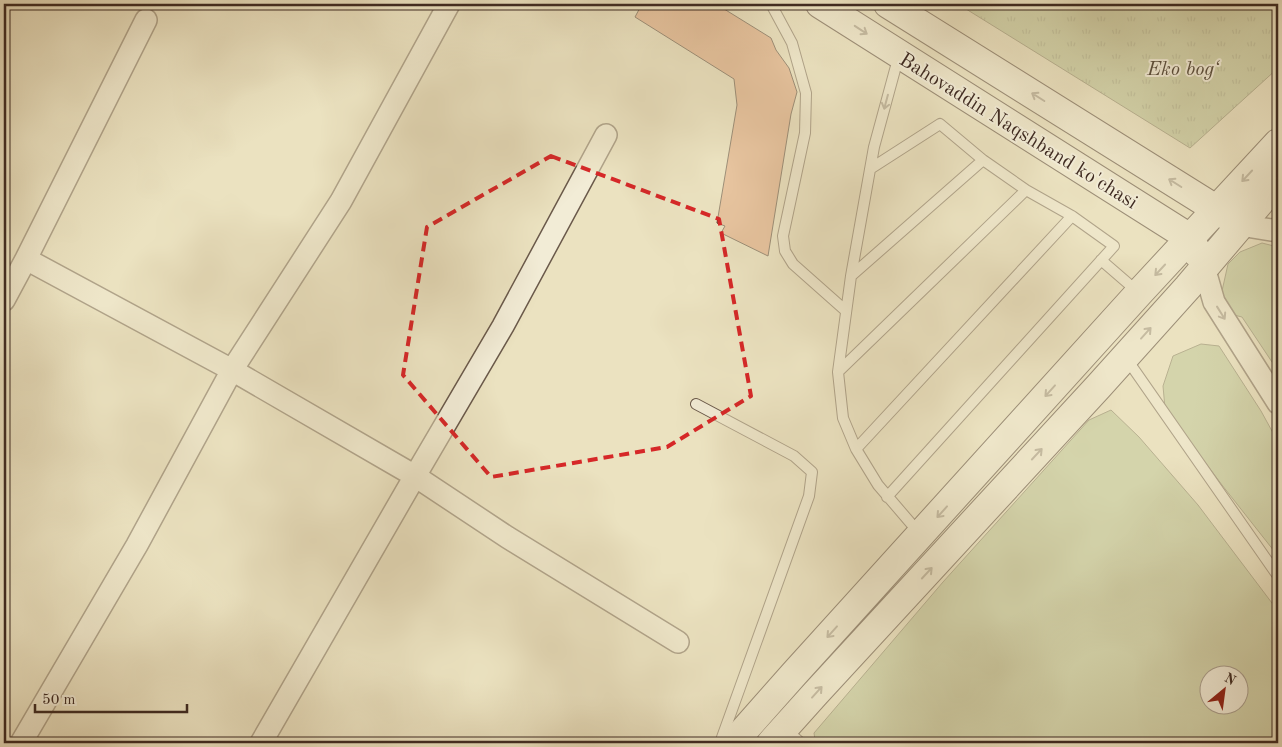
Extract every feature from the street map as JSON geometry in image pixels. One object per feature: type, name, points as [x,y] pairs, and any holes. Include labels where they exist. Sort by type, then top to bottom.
[{"type":"main road","name":"Bahovaddin Naqshband ko'chasi","points":[[820,4],[1190,238]]},
{"type":"main road","name":"Bahovaddin Naqshband ko'chasi","points":[[888,4],[1240,225]]},
{"type":"main road","points":[[733,743],[1139,293],[1278,143]]},
{"type":"main road","points":[[786,738],[1125,357],[1278,181]]},
{"type":"main road","points":[[1190,238],[1204,267]]},
{"type":"street","points":[[21,743],[137,544],[232,370],[341,201],[449,4]]},
{"type":"street","points":[[4,300],[146,20]]},
{"type":"street","points":[[261,743],[503,326],[606,135]]},
{"type":"street","points":[[1240,225],[1278,231]]},
{"type":"street","points":[[26,259],[232,370],[415,476],[507,537],[678,642]]},
{"type":"street","points":[[1204,267],[1214,302],[1278,403]]},
{"type":"lane","points":[[771,4],[792,43],[806,93],[805,133],[783,236],[785,251],[794,264],[846,311]]},
{"type":"lane","points":[[899,54],[870,168],[851,276],[838,372],[843,418],[856,449],[887,497],[921,535]]},
{"type":"lane","points":[[870,168],[940,124],[983,160],[1026,190],[1072,216],[1114,246],[887,497]]},
{"type":"lane","points":[[851,276],[983,160]]},
{"type":"lane","points":[[838,372],[1026,190]]},
{"type":"lane","points":[[856,449],[1072,216]]},
{"type":"lane","points":[[1102,260],[1139,293]]},
{"type":"lane","points":[[1125,357],[1278,576]]},
{"type":"lane","points":[[696,404],[794,456],[812,472],[809,496],[720,743]]},
{"type":"highlighted area","points":[[551,156],[719,219],[751,396],[667,447],[491,477],[403,375],[427,227]]},
{"type":"green space","name":"Eko bogʻ","points":[[958,4],[1278,4],[1278,68],[1190,148]]},
{"type":"green space","points":[[1262,243],[1278,247],[1278,371],[1242,317],[1230,314],[1222,291],[1228,264],[1240,252]]},
{"type":"green space","points":[[1201,344],[1219,346],[1261,411],[1278,442],[1278,556],[1165,408],[1163,386],[1173,356]]},
{"type":"green space","points":[[1111,410],[1139,437],[1198,505],[1278,611],[1278,743],[819,743],[815,740],[814,733],[943,582],[1089,420]]},
{"type":"building","points":[[642,4],[716,4],[771,38],[776,50],[789,68],[797,92],[791,114],[768,256],[721,233],[725,226],[717,223],[737,105],[734,79],[635,17]]}]
